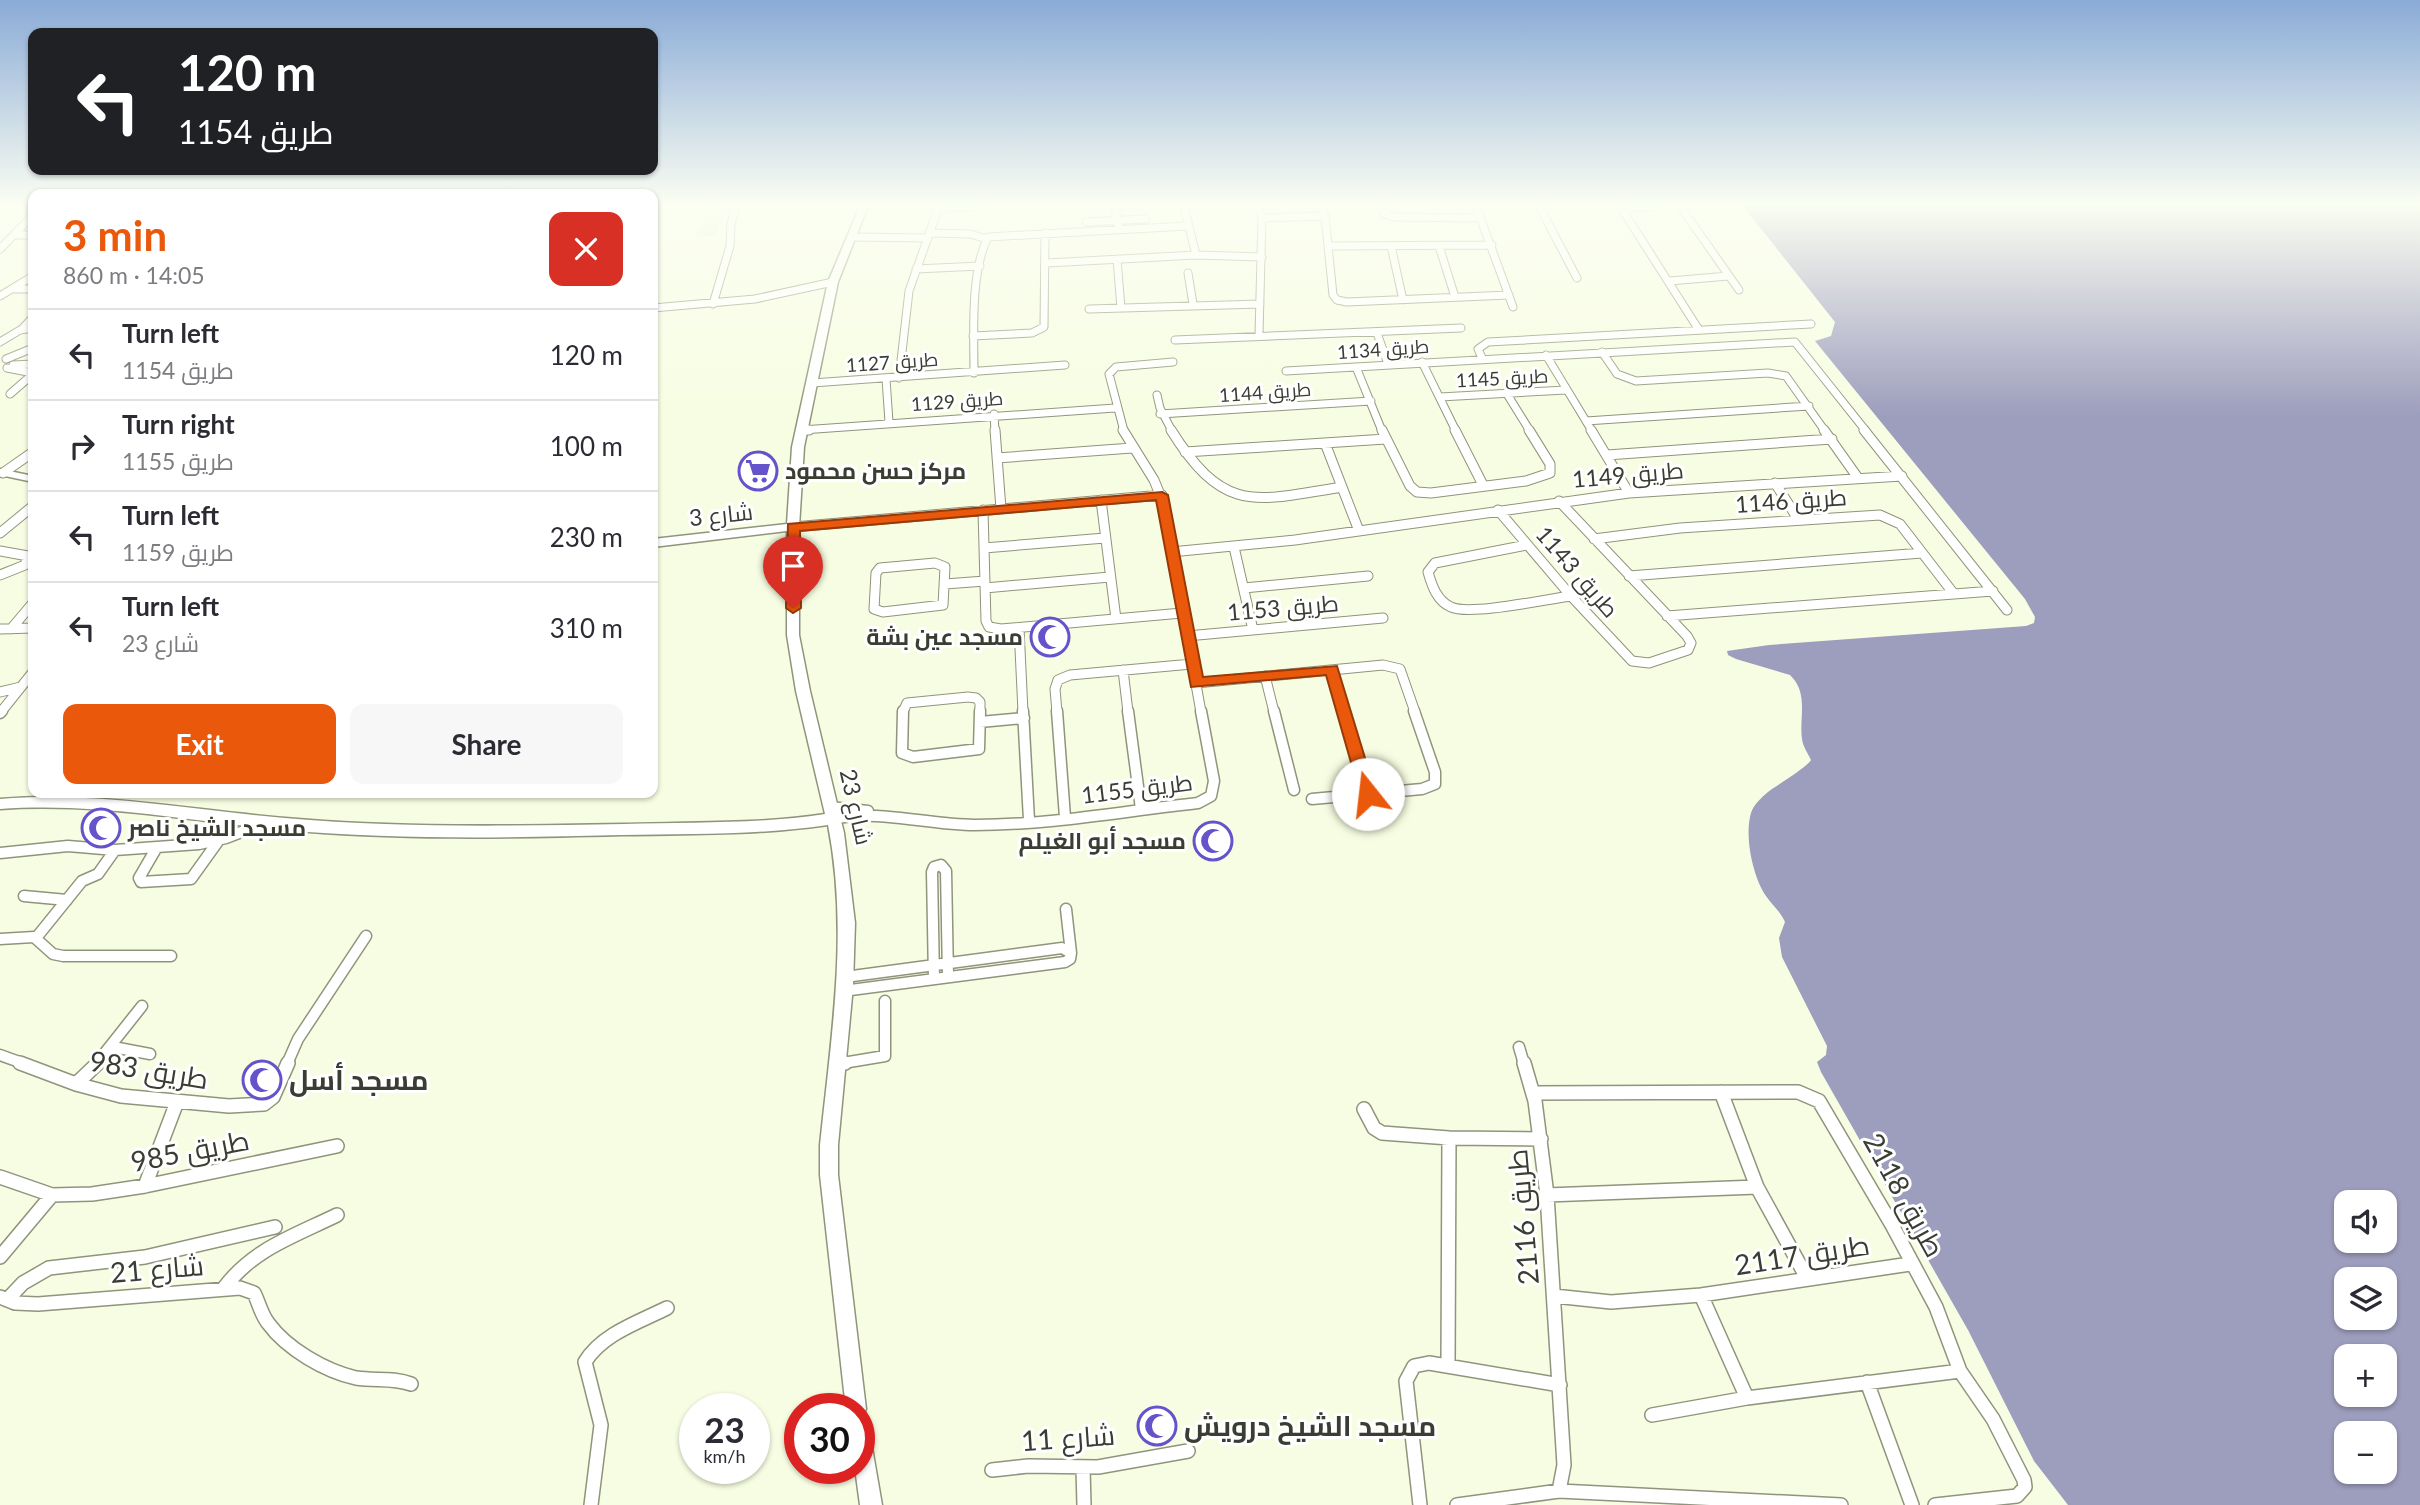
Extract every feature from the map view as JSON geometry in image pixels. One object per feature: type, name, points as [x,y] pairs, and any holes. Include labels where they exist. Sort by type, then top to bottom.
[{"type":"street","points":[[713,304],[721,276]]},
{"type":"street","name":"شارع 23","points":[[835,276],[802,429],[793,527],[793,635],[831,813],[845,894],[844,984],[830,1175],[854,1393]]},
{"type":"street","points":[[899,378],[903,327],[914,276]]},
{"type":"street","points":[[974,373],[973,336],[980,276]]},
{"type":"street","points":[[973,336],[1032,333],[1042,328],[1045,276]]},
{"type":"street","points":[[1119,276],[1122,308]]},
{"type":"street","points":[[1188,276],[1193,304]]},
{"type":"street","points":[[1259,335],[1261,276]]},
{"type":"street","points":[[1331,276],[1333,297],[1347,302],[1509,295]]},
{"type":"street","points":[[1398,276],[1403,300]]},
{"type":"street","points":[[1448,276],[1455,297]]},
{"type":"street","points":[[1503,276],[1513,307]]},
{"type":"street","points":[[1667,276],[1699,330]]},
{"type":"street","points":[[1670,281],[1725,276]]},
{"type":"street","points":[[1728,276],[1739,290]]},
{"type":"street","points":[[0,296],[28,279]]},
{"type":"street","points":[[658,308],[767,297],[833,282]]},
{"type":"street","points":[[14,289],[28,289]]},
{"type":"street","points":[[1089,309],[1260,304]]},
{"type":"street","points":[[0,342],[28,322]]},
{"type":"street","points":[[1482,358],[1478,349],[1488,342],[1811,324]]},
{"type":"street","name":"طريق 1134","points":[[1175,340],[1461,328]]},
{"type":"street","points":[[20,330],[28,329]]},
{"type":"street","points":[[1377,333],[1388,365]]},
{"type":"street","name":"طريق 1134","points":[[1286,371],[1785,341],[1800,345],[1902,475]]},
{"type":"street","points":[[4,365],[28,350]]},
{"type":"street","points":[[1602,352],[1617,374],[1642,382],[1780,374],[1786,376],[1858,478]]},
{"type":"street","points":[[16,356],[28,355]]},
{"type":"street","points":[[1546,355],[1629,493]]},
{"type":"street","name":"طريق 1155","points":[[831,813],[847,816],[879,815],[958,824],[1029,820],[1198,803],[1214,791],[1162,495],[1156,480],[1132,448],[1115,408],[1109,374],[1116,367],[1173,362]]},
{"type":"street","name":"طريق 1145","points":[[1422,362],[1483,485]]},
{"type":"street","points":[[4,365],[28,364]]},
{"type":"street","points":[[4,365],[28,372]]},
{"type":"street","name":"طريق 1127","points":[[812,383],[1065,365]]},
{"type":"street","points":[[1356,366],[1386,439],[1409,486],[1416,492],[1427,493],[1550,473],[1550,464],[1507,394]]},
{"type":"street","points":[[0,391],[11,393],[28,378]]},
{"type":"street","points":[[886,379],[890,422]]},
{"type":"street","name":"طريق 1145","points":[[1440,397],[1566,390]]},
{"type":"street","points":[[1157,395],[1160,414],[1185,452],[1225,489],[1243,498],[1258,499],[1342,487]]},
{"type":"street","name":"طريق 1144","points":[[1160,414],[1371,401]]},
{"type":"street","points":[[1586,421],[1809,406]]},
{"type":"street","name":"طريق 1129","points":[[802,429],[993,414],[1115,408]]},
{"type":"street","points":[[993,414],[1001,509]]},
{"type":"street","points":[[1185,452],[1386,439]]},
{"type":"street","points":[[1607,455],[1832,439]]},
{"type":"street","points":[[1325,443],[1359,531]]},
{"type":"street","points":[[997,458],[1132,448]]},
{"type":"street","points":[[1,472],[28,455]]},
{"type":"street","points":[[1,472],[28,479]]},
{"type":"street","points":[[1902,475],[2007,610]]},
{"type":"street","name":"طريق 1149","points":[[1171,552],[1359,531],[1629,493],[1902,475]]},
{"type":"street","points":[[1774,483],[1798,519]]},
{"type":"street","points":[[793,527],[1162,495]]},
{"type":"street","points":[[1101,500],[1116,619]]},
{"type":"street","points":[[1559,501],[1667,616],[1993,592]]},
{"type":"street","points":[[0,533],[28,510]]},
{"type":"street","points":[[983,510],[987,625],[996,629],[1019,628],[1182,613]]},
{"type":"street","name":"طريق 1143","points":[[1498,510],[1629,659],[1645,663],[1688,650],[1689,639],[1667,616]]},
{"type":"street","name":"طريق 1146","points":[[1594,539],[1654,530],[1798,519],[1885,516],[1900,524],[1954,594]]},
{"type":"street","name":"شارع 3","points":[[658,542],[793,527]]},
{"type":"street","points":[[984,548],[1105,538]]},
{"type":"street","points":[[1527,545],[1435,564],[1428,572],[1437,598],[1445,606],[1464,611],[1571,596]]},
{"type":"street","points":[[1234,547],[1253,630]]},
{"type":"street","points":[[0,551],[27,554],[25,565],[0,575]]},
{"type":"street","points":[[1629,576],[1922,553]]},
{"type":"street","points":[[938,563],[945,567],[945,584],[945,603],[940,607],[883,612],[874,609],[876,573],[883,566],[938,563]]},
{"type":"street","points":[[1244,588],[1368,576]]},
{"type":"street","points":[[945,584],[1110,578]]},
{"type":"street","points":[[11,629],[28,609]]},
{"type":"street","name":"طريق 1153","points":[[1187,636],[1382,618]]},
{"type":"street","points":[[0,629],[28,628]]},
{"type":"street","points":[[1019,628],[1029,820]]},
{"type":"street","points":[[1065,817],[1055,684],[1063,676],[1192,664]]},
{"type":"street","points":[[1196,683],[1390,665],[1400,669],[1437,778],[1429,788],[1311,799]]},
{"type":"street","points":[[1123,670],[1140,809]]},
{"type":"street","points":[[1332,670],[1368,794]]},
{"type":"street","points":[[1265,676],[1294,790]]},
{"type":"street","points":[[0,713],[28,679]]},
{"type":"street","points":[[0,692],[22,687]]},
{"type":"street","points":[[976,698],[979,702],[980,722],[981,747],[975,751],[912,757],[902,753],[903,709],[911,701],[976,698]]},
{"type":"street","points":[[980,722],[1024,718]]},
{"type":"street","points":[[0,804],[40,799],[77,800],[349,829],[462,832],[755,826],[831,813]]},
{"type":"street","points":[[0,853],[68,846],[115,850],[219,840],[265,822]]},
{"type":"street","points":[[157,847],[139,878],[144,882],[191,879],[219,840]]},
{"type":"street","points":[[36,938],[83,880],[98,874],[115,850]]},
{"type":"street","points":[[934,979],[932,872],[937,866],[946,868],[948,978]]},
{"type":"street","points":[[24,896],[66,900]]},
{"type":"street","points":[[844,984],[948,978],[1065,962],[1071,953],[1066,909]]},
{"type":"street","points":[[933,916],[947,914]]},
{"type":"street","points":[[0,939],[27,936],[36,938],[54,954],[63,956],[171,956]]},
{"type":"street","name":"طريق 983","points":[[0,1055],[76,1084],[121,1096],[254,1107],[270,1101],[298,1040],[366,936]]},
{"type":"street","points":[[844,984],[948,963],[1065,948],[1071,953]]},
{"type":"street","points":[[1019,954],[1020,968]]},
{"type":"street","points":[[837,1063],[885,1056],[885,1001]]},
{"type":"street","points":[[76,1084],[114,1047],[142,1006]]},
{"type":"street","points":[[114,1047],[150,1054]]},
{"type":"street","name":"طريق 2116","points":[[1519,1047],[1533,1093],[1547,1195],[1564,1465],[1559,1491]]},
{"type":"street","points":[[1721,1092],[1757,1186],[1807,1279]]},
{"type":"street","name":"طريق 2118","points":[[1533,1093],[1798,1092],[1819,1101],[1892,1225],[1910,1264],[1936,1307],[1960,1371],[1993,1419],[2022,1472],[2025,1487],[2017,1496],[1935,1505]]},
{"type":"street","points":[[145,1186],[177,1102]]},
{"type":"street","points":[[1364,1110],[1374,1128],[1382,1133],[1449,1138],[1541,1139]]},
{"type":"street","points":[[1448,1366],[1449,1138]]},
{"type":"street","name":"طريق 985","points":[[0,1177],[52,1195],[92,1194],[145,1186],[337,1146]]},
{"type":"street","points":[[1547,1195],[1757,1186]]},
{"type":"street","points":[[0,1258],[52,1195]]},
{"type":"street","name":"شارع 21","points":[[4,1299],[38,1304],[224,1288],[240,1268],[258,1252],[337,1215]]},
{"type":"street","points":[[4,1299],[23,1283],[49,1268],[145,1257],[275,1227]]},
{"type":"street","name":"طريق 2117","points":[[1554,1296],[1611,1302],[1701,1295],[1910,1264]]},
{"type":"street","points":[[224,1288],[240,1288],[254,1293],[270,1325],[303,1352],[335,1371],[373,1380],[401,1379],[411,1384]]},
{"type":"street","points":[[1701,1295],[1747,1398]]},
{"type":"street","points":[[591,1505],[601,1425],[585,1362],[589,1353],[599,1345],[667,1308]]},
{"type":"street","points":[[1420,1505],[1408,1374],[1416,1364],[1423,1362],[1560,1385]]},
{"type":"street","points":[[1652,1415],[1747,1398],[1960,1371]]},
{"type":"street","points":[[1867,1381],[1912,1505]]},
{"type":"street","name":"شارع 11","points":[[992,1470],[1028,1466],[1083,1468],[1188,1451]]},
{"type":"street","points":[[1083,1468],[1084,1505]]},
{"type":"street","points":[[868,1484],[871,1505]]},
{"type":"street","points":[[1457,1505],[1559,1491],[1841,1505]]},
{"type":"water","points":[[1799,276],[2420,276],[2420,1505],[2068,1505],[2034,1461],[1968,1330],[1821,1072],[1817,1062],[1826,1055],[1827,1046],[1782,957],[1779,938],[1785,922],[1761,888],[1751,856],[1749,833],[1751,813],[1758,801],[1811,760],[1802,739],[1801,697],[1796,682],[1790,675],[1736,659],[1728,655],[1727,651],[1769,645],[2026,626],[2034,623],[2035,617],[2025,599],[1815,341],[1831,336],[1835,322]]},
{"type":"place","name":"مركز حسن محمود","points":[[758,471]]},
{"type":"place","name":"مسجد عين بشة","points":[[1050,637]]},
{"type":"place","name":"مسجد الشيخ ناصر","points":[[101,828]]},
{"type":"place","name":"مسجد أبو الغيلم","points":[[1213,841]]},
{"type":"place","name":"مسجد أسل","points":[[262,1080]]},
{"type":"place","name":"مسجد الشيخ درويش","points":[[1157,1426]]},
{"type":"route","points":[[793,608],[793,527],[1162,495],[1196,683],[1332,670],[1368,794]]}]
